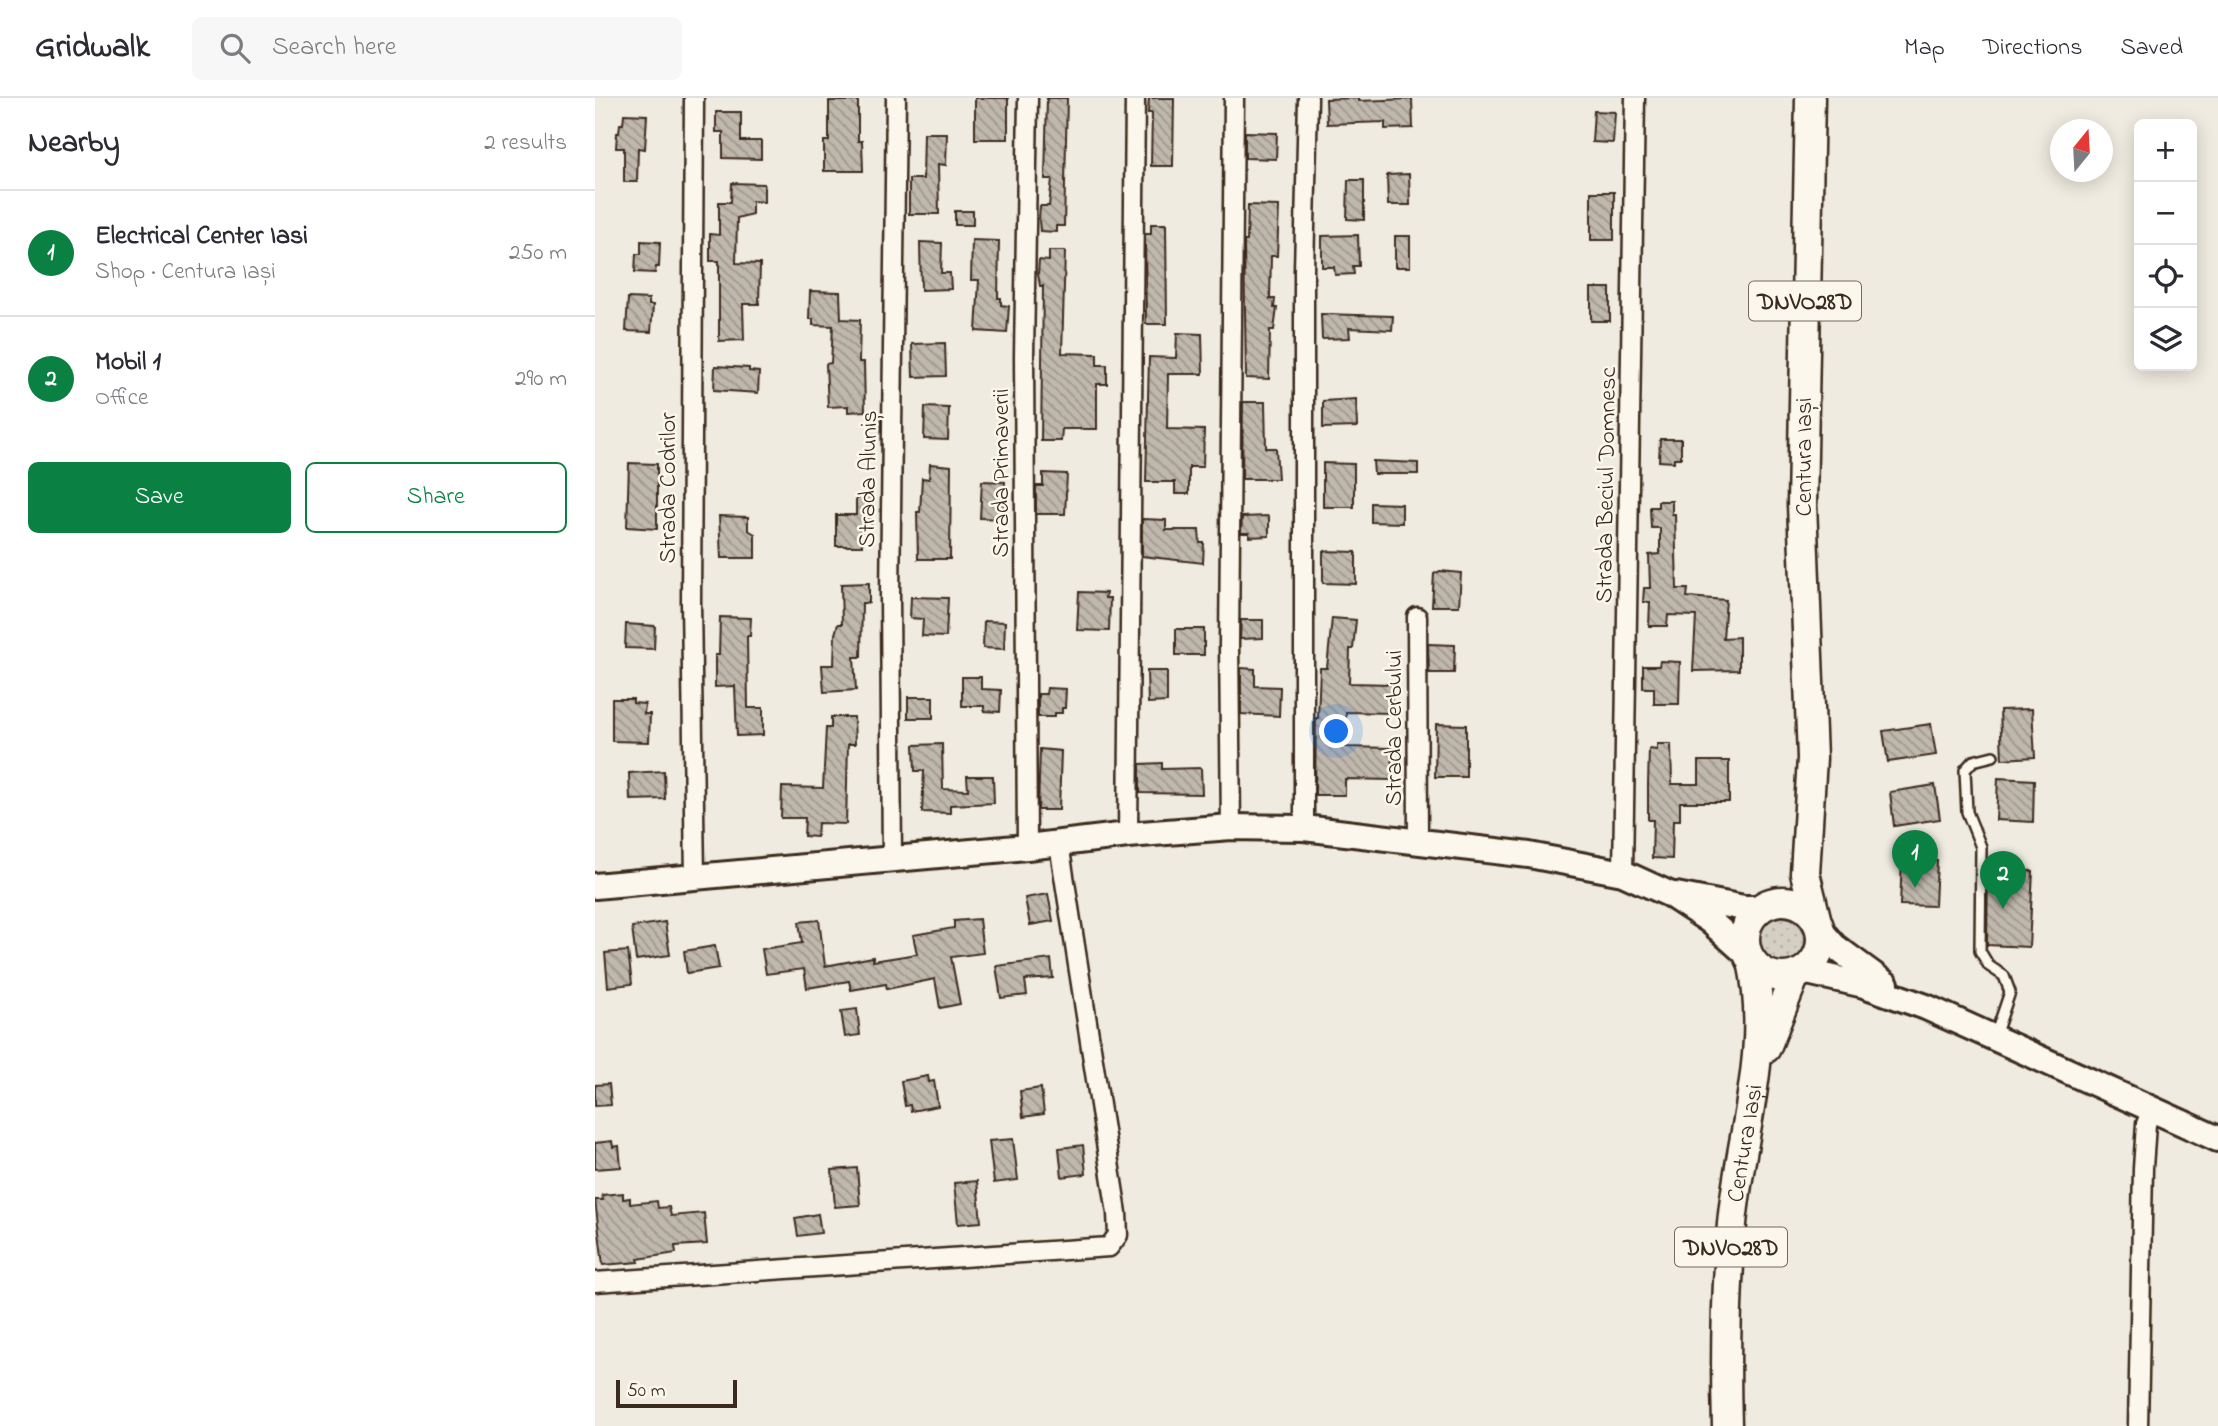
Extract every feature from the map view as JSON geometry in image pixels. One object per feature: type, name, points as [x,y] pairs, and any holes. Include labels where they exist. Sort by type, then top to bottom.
[{"type":"main road","name":"Centura Iași","points":[[1809,98],[1802,413],[1804,596],[1812,722],[1812,785],[1805,873],[1818,926]]},
{"type":"main road","name":"Centura Iași","points":[[1763,906],[1787,873],[1808,815]]},
{"type":"main road","points":[[595,886],[892,860],[1128,835],[1231,827],[1304,828],[1418,839],[1529,855],[1623,873],[1669,894],[1710,921],[1771,975],[1799,973],[1864,985],[1926,1007]]},
{"type":"main road","points":[[1669,894],[1744,908],[1789,901],[1810,912],[1834,946],[1874,976],[1926,1007],[2218,1139]]},
{"type":"main road","points":[[1750,958],[1746,929],[1763,906]]},
{"type":"main road","points":[[1799,973],[1816,957],[1818,926]]},
{"type":"main road","name":"Centura Iași","points":[[1727,1426],[1725,1354],[1732,1222],[1757,1070],[1759,1002],[1750,958]]},
{"type":"main road","name":"Centura Iași","points":[[1757,1070],[1799,973]]},
{"type":"street","name":"Strada Codrilor","points":[[694,98],[691,602],[695,878]]},
{"type":"street","name":"Strada Aluniș","points":[[892,860],[890,597],[896,98]]},
{"type":"street","name":"Strada Primaverii","points":[[1027,847],[1024,481],[1028,98]]},
{"type":"street","points":[[1128,835],[1135,98]]},
{"type":"street","points":[[1231,827],[1229,645],[1234,98]]},
{"type":"street","points":[[1304,828],[1304,271],[1308,98]]},
{"type":"street","name":"Strada Beciul Domnesc","points":[[1623,873],[1635,98]]},
{"type":"street","name":"Strada Cerbului","points":[[1417,617],[1418,839]]},
{"type":"street","points":[[595,1282],[1109,1247],[1118,1235],[1117,1213],[1059,844]]},
{"type":"street","points":[[2138,1426],[2143,1168],[2146,1124],[2152,1109]]},
{"type":"lane","points":[[1993,756],[1973,761],[1965,770],[1967,812],[1981,847],[1980,951],[1989,966],[2004,976],[2010,992],[1994,1040]]},
{"type":"shaded area","points":[[1782,917],[1798,924],[1805,940],[1798,956],[1782,963],[1766,956],[1759,940],[1766,924]]},
{"type":"building","points":[[975,98],[1008,98],[1008,139],[975,139]]},
{"type":"building","points":[[1047,98],[1067,98],[1064,226],[1056,226],[1056,232],[1040,231],[1039,219],[1040,206],[1049,206],[1052,179],[1045,179]]},
{"type":"building","points":[[1149,98],[1174,98],[1173,166],[1151,166],[1152,113],[1148,113]]},
{"type":"building","points":[[1358,98],[1358,101],[1412,99],[1413,128],[1385,129],[1385,122],[1327,124],[1326,99]]},
{"type":"building","points":[[829,101],[858,101],[858,141],[862,141],[863,171],[824,171],[824,141],[829,141]]},
{"type":"building","points":[[1594,111],[1615,112],[1613,143],[1592,142]]},
{"type":"building","points":[[716,112],[741,112],[741,141],[761,141],[761,159],[723,158],[723,132],[716,132]]},
{"type":"building","points":[[624,114],[647,115],[645,149],[638,148],[637,182],[624,182],[624,148],[616,148],[617,133],[620,124],[623,124]]},
{"type":"building","points":[[1245,132],[1277,133],[1276,159],[1245,158]]},
{"type":"building","points":[[924,133],[947,133],[946,165],[938,164],[939,214],[909,214],[909,179],[923,179]]},
{"type":"building","points":[[1409,174],[1410,205],[1388,205],[1387,175]]},
{"type":"building","points":[[1348,180],[1364,180],[1364,220],[1347,219]]},
{"type":"building","points":[[732,183],[764,184],[764,202],[752,201],[752,214],[737,218],[736,263],[760,264],[759,304],[743,304],[744,340],[719,341],[719,261],[710,261],[710,234],[719,235],[719,202],[731,202]]},
{"type":"building","points":[[1591,192],[1614,192],[1614,240],[1591,240]]},
{"type":"building","points":[[1248,205],[1279,206],[1277,256],[1271,256],[1270,299],[1275,299],[1274,308],[1277,308],[1274,330],[1270,330],[1269,379],[1246,378],[1244,241],[1247,241]]},
{"type":"building","points":[[955,211],[973,211],[973,225],[955,225]]},
{"type":"building","points":[[1151,224],[1166,224],[1167,324],[1146,324],[1145,234],[1151,234]]},
{"type":"building","points":[[1358,235],[1359,266],[1353,266],[1354,274],[1335,275],[1334,267],[1322,267],[1322,236]]},
{"type":"building","points":[[1395,236],[1410,236],[1410,267],[1395,267]]},
{"type":"building","points":[[972,240],[999,241],[998,298],[1001,298],[1001,305],[1009,306],[1007,333],[976,331],[979,280],[971,280]]},
{"type":"building","points":[[641,241],[660,242],[659,267],[656,267],[655,273],[635,272],[636,254],[641,254]]},
{"type":"building","points":[[920,242],[942,243],[941,273],[950,273],[951,289],[921,290]]},
{"type":"building","points":[[1049,251],[1065,251],[1062,353],[1097,354],[1097,365],[1107,365],[1107,384],[1097,384],[1097,429],[1062,429],[1061,441],[1041,441],[1043,286],[1040,286],[1038,274],[1039,260],[1049,261]]},
{"type":"building","points":[[1591,288],[1610,288],[1610,321],[1591,321]]},
{"type":"building","points":[[810,291],[840,292],[841,319],[860,320],[859,362],[864,362],[865,411],[848,412],[848,406],[828,407],[826,364],[831,363],[833,326],[813,325],[813,319],[809,319]]},
{"type":"building","points":[[628,298],[649,299],[649,305],[653,305],[651,332],[626,331]]},
{"type":"building","points":[[1321,314],[1393,316],[1392,330],[1349,328],[1350,338],[1322,339]]},
{"type":"building","points":[[1177,333],[1202,334],[1203,374],[1168,374],[1167,429],[1204,430],[1203,467],[1189,467],[1189,494],[1175,494],[1175,482],[1146,482],[1149,357],[1176,358]]},
{"type":"building","points":[[945,343],[946,376],[913,377],[912,344]]},
{"type":"building","points":[[715,366],[749,368],[749,371],[759,372],[758,393],[714,390]]},
{"type":"building","points":[[1356,399],[1357,427],[1323,428],[1323,401]]},
{"type":"building","points":[[1243,402],[1265,402],[1266,448],[1276,448],[1278,479],[1242,479]]},
{"type":"building","points":[[925,407],[949,408],[948,440],[924,439]]},
{"type":"building","points":[[1660,439],[1681,439],[1681,458],[1674,458],[1674,462],[1659,461]]},
{"type":"building","points":[[1373,461],[1418,463],[1418,474],[1374,474]]},
{"type":"building","points":[[629,463],[657,464],[657,529],[627,527]]},
{"type":"building","points":[[1323,463],[1354,464],[1354,507],[1323,507]]},
{"type":"building","points":[[930,464],[951,466],[950,559],[918,559],[917,512],[920,512],[922,478],[929,479]]},
{"type":"building","points":[[1043,473],[1067,474],[1065,514],[1036,514],[1036,486],[1043,486]]},
{"type":"building","points":[[982,481],[1005,482],[1004,519],[980,518]]},
{"type":"building","points":[[856,495],[871,495],[871,525],[862,525],[862,546],[836,546],[836,515],[856,515]]},
{"type":"building","points":[[1658,501],[1672,501],[1672,514],[1675,514],[1677,589],[1688,589],[1687,597],[1726,600],[1723,638],[1739,637],[1739,670],[1693,671],[1696,616],[1668,615],[1667,626],[1649,626],[1650,602],[1643,602],[1644,588],[1650,588],[1649,555],[1660,554],[1660,528],[1651,528],[1650,507],[1658,507]]},
{"type":"building","points":[[1371,503],[1402,504],[1402,523],[1371,522]]},
{"type":"building","points":[[719,516],[748,517],[748,530],[755,534],[755,558],[721,558]]},
{"type":"building","points":[[1269,516],[1269,536],[1249,537],[1249,533],[1241,533],[1242,517]]},
{"type":"building","points":[[1142,519],[1166,520],[1166,530],[1199,530],[1200,543],[1204,543],[1203,563],[1142,556]]},
{"type":"building","points":[[1323,551],[1356,552],[1356,584],[1323,583]]},
{"type":"building","points":[[1440,571],[1461,573],[1459,606],[1432,606],[1434,574]]},
{"type":"building","points":[[869,583],[869,603],[862,603],[861,657],[854,657],[856,690],[824,692],[822,665],[834,665],[835,634],[838,624],[842,624],[841,584]]},
{"type":"building","points":[[1079,592],[1106,593],[1105,598],[1110,598],[1109,631],[1077,630]]},
{"type":"building","points":[[911,597],[948,598],[946,637],[922,636],[923,619],[910,618]]},
{"type":"building","points":[[720,617],[751,618],[750,636],[747,636],[748,708],[763,708],[763,735],[737,736],[735,686],[715,687],[715,655],[719,655]]},
{"type":"building","points":[[1332,618],[1356,620],[1353,649],[1350,649],[1349,683],[1392,684],[1391,713],[1346,712],[1345,747],[1392,748],[1392,780],[1345,779],[1345,795],[1315,795],[1320,668],[1327,668]]},
{"type":"building","points":[[1241,620],[1263,620],[1263,638],[1240,639]]},
{"type":"building","points":[[984,621],[1005,622],[1004,649],[983,648]]},
{"type":"building","points":[[626,624],[655,626],[654,649],[625,648]]},
{"type":"building","points":[[1176,629],[1204,629],[1204,655],[1176,655]]},
{"type":"building","points":[[1428,644],[1455,645],[1454,673],[1429,673]]},
{"type":"building","points":[[1660,661],[1680,662],[1679,704],[1654,704],[1654,688],[1643,688],[1643,666],[1659,666]]},
{"type":"building","points":[[1241,668],[1255,669],[1255,686],[1280,687],[1279,716],[1241,714]]},
{"type":"building","points":[[1147,671],[1167,671],[1167,702],[1148,703]]},
{"type":"building","points":[[962,677],[981,677],[981,689],[1001,690],[1000,712],[984,711],[984,706],[962,706]]},
{"type":"building","points":[[1047,688],[1066,689],[1065,708],[1062,708],[1062,713],[1054,713],[1054,717],[1038,717],[1038,694],[1046,694]]},
{"type":"building","points":[[908,697],[933,697],[933,718],[908,718]]},
{"type":"building","points":[[612,699],[633,699],[633,703],[645,704],[644,714],[650,714],[649,742],[612,741]]},
{"type":"building","points":[[2032,709],[2035,757],[2002,759],[2000,710]]},
{"type":"building","points":[[831,717],[854,717],[855,744],[848,744],[846,824],[818,823],[817,837],[804,836],[805,818],[781,818],[782,787],[823,788],[826,728],[831,728]]},
{"type":"building","points":[[1436,724],[1466,725],[1466,777],[1435,777]]},
{"type":"building","points":[[1931,724],[1936,755],[1888,762],[1883,731]]},
{"type":"building","points":[[942,744],[943,789],[968,790],[967,776],[993,776],[994,803],[950,805],[950,813],[922,812],[924,771],[915,771],[914,745]]},
{"type":"building","points":[[1657,744],[1671,744],[1672,784],[1699,784],[1699,761],[1729,761],[1729,802],[1680,802],[1680,820],[1673,820],[1672,859],[1652,858],[1653,820],[1648,820],[1649,749],[1657,750]]},
{"type":"building","points":[[1040,749],[1061,751],[1059,810],[1038,810]]},
{"type":"building","points":[[1162,763],[1162,769],[1201,768],[1202,794],[1140,793],[1140,764]]},
{"type":"building","points":[[664,771],[665,799],[630,800],[629,773]]},
{"type":"building","points":[[1998,778],[2034,780],[2033,822],[1996,820]]},
{"type":"building","points":[[1935,785],[1940,819],[1894,826],[1890,792]]},
{"type":"building","points":[[1902,858],[1937,860],[1935,906],[1900,905]]},
{"type":"building","points":[[1988,869],[2033,871],[2029,947],[1987,945]]},
{"type":"building","points":[[1048,894],[1053,921],[1030,925],[1025,898]]},
{"type":"building","points":[[979,919],[983,953],[951,957],[960,1004],[940,1008],[935,979],[887,989],[886,984],[851,990],[849,981],[807,988],[804,969],[766,974],[762,949],[802,943],[799,922],[819,920],[825,966],[873,957],[873,961],[917,954],[913,935],[954,928],[954,921]]},
{"type":"building","points":[[665,922],[670,955],[636,960],[632,927]]},
{"type":"building","points":[[715,946],[719,968],[687,973],[684,951]]},
{"type":"building","points":[[628,951],[632,984],[608,987],[605,953]]},
{"type":"building","points":[[1051,959],[1053,978],[1025,980],[1027,995],[1001,998],[996,966]]},
{"type":"building","points":[[857,1009],[860,1035],[845,1037],[841,1011]]},
{"type":"building","points":[[928,1076],[929,1082],[934,1081],[938,1106],[911,1111],[910,1105],[905,1106],[901,1081]]},
{"type":"building","points":[[609,1084],[611,1105],[595,1106],[595,1085]]},
{"type":"building","points":[[1041,1088],[1044,1114],[1023,1117],[1020,1091]]},
{"type":"building","points":[[1013,1139],[1018,1180],[994,1183],[989,1141]]},
{"type":"building","points":[[612,1141],[613,1147],[619,1146],[621,1167],[595,1169],[595,1143]]},
{"type":"building","points":[[1083,1145],[1086,1174],[1062,1177],[1059,1148]]},
{"type":"building","points":[[857,1168],[860,1205],[835,1207],[832,1170]]},
{"type":"building","points":[[977,1181],[981,1222],[958,1224],[954,1183]]},
{"type":"building","points":[[623,1193],[623,1199],[630,1198],[630,1204],[657,1201],[658,1208],[669,1207],[671,1216],[704,1213],[707,1244],[675,1246],[676,1253],[638,1259],[639,1262],[603,1265],[595,1200],[603,1200],[602,1195]]},
{"type":"building","points":[[818,1214],[821,1233],[798,1236],[795,1218]]},
{"type":"place","name":"Electrical Center Iasi","points":[[1915,888]]},
{"type":"place","name":"Mobil 1","points":[[2003,909]]}]
